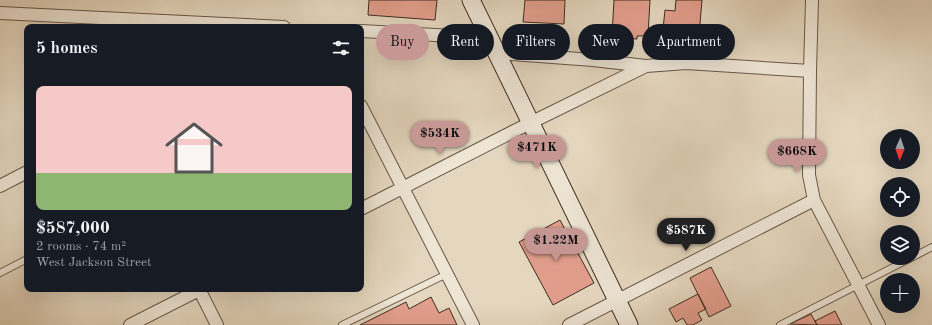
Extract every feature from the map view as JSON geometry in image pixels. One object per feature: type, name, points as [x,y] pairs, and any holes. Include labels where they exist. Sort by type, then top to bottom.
[{"type":"main road","points":[[471,0],[483,24]]},
{"type":"main road","points":[[494,46],[530,123],[630,325]]},
{"type":"street","points":[[812,0],[809,174],[814,200],[879,325]]},
{"type":"street","points":[[0,13],[70,22],[156,24]]},
{"type":"street","points":[[364,31],[437,35]]},
{"type":"street","points":[[498,53],[646,66],[686,63],[810,71]]},
{"type":"street","points":[[364,208],[646,66]]},
{"type":"street","points":[[364,112],[473,325]]},
{"type":"street","points":[[0,186],[24,174]]},
{"type":"street","points":[[569,325],[814,200]]},
{"type":"street","points":[[130,325],[194,292]]},
{"type":"street","points":[[201,292],[217,325]]},
{"type":"lane","points":[[920,253],[932,247]]},
{"type":"lane","points":[[0,273],[24,261]]},
{"type":"lane","points":[[780,325],[859,286],[897,265]]},
{"type":"lane","points":[[342,325],[447,274]]},
{"type":"building","points":[[369,0],[437,0],[435,20],[368,15]]},
{"type":"building","points":[[525,0],[565,0],[564,24],[523,22]]},
{"type":"building","points":[[614,0],[650,0],[649,24],[642,24],[642,36],[637,36],[637,39],[634,39],[634,24],[613,24]]},
{"type":"building","points":[[676,0],[702,0],[700,24],[664,24],[665,10],[675,11]]},
{"type":"building","points":[[560,220],[594,283],[553,305],[519,242]]},
{"type":"building","points":[[711,267],[731,306],[709,317],[690,278]]},
{"type":"building","points":[[698,294],[706,309],[698,313],[702,320],[693,325],[687,325],[683,318],[676,322],[669,309]]},
{"type":"building","points":[[431,297],[439,313],[449,308],[457,325],[360,325],[406,302],[409,309]]},
{"type":"building","points":[[835,311],[842,325],[817,325],[815,321]]},
{"type":"building","points":[[811,314],[817,325],[790,324]]}]
